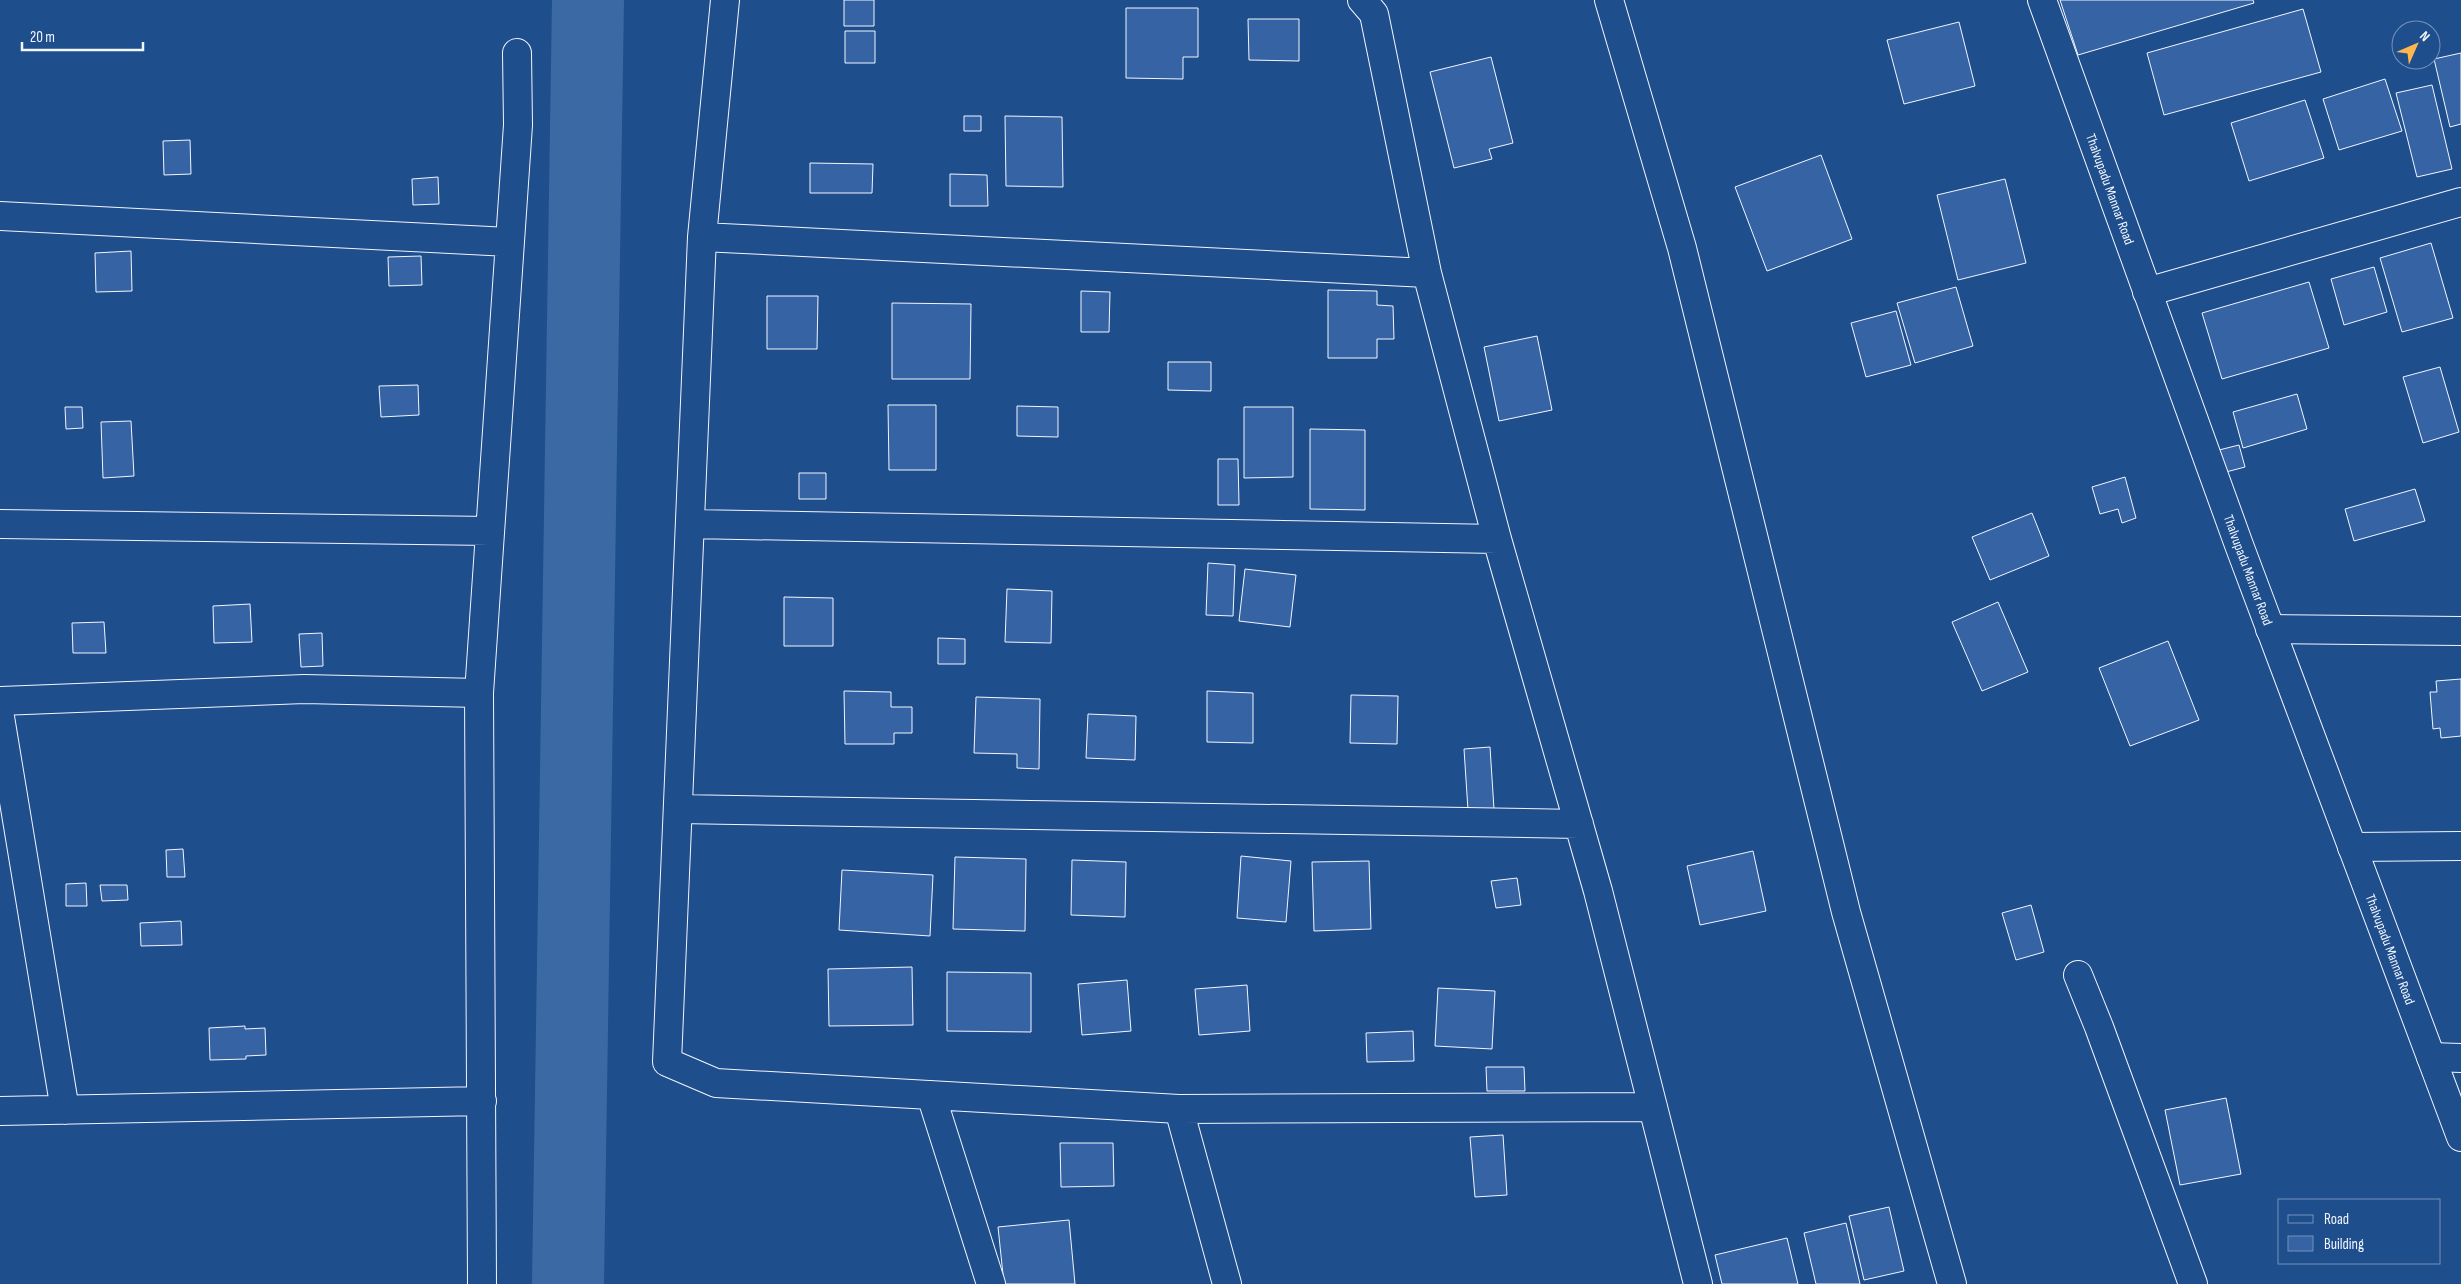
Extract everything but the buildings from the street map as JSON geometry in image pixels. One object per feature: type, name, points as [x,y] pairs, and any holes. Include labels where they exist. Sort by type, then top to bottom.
[{"type":"street","points":[[725,0],[702,237],[667,1062],[716,1083],[1179,1109],[1653,1107]]},
{"type":"street","points":[[1362,0],[1374,14],[1427,273],[1497,539],[1598,891],[1698,1284]]},
{"type":"street","points":[[1609,0],[1682,248],[1846,912],[1952,1284]]},
{"type":"street","name":"Thalvupadu Mannar Road","points":[[2042,0],[2270,629],[2461,1137]]},
{"type":"street","points":[[482,1284],[479,692],[518,125],[517,53]]},
{"type":"street","points":[[2148,292],[2461,202]]},
{"type":"street","points":[[0,216],[509,242]]},
{"type":"street","points":[[702,237],[1427,273]]},
{"type":"street","points":[[0,524],[490,531]]},
{"type":"street","points":[[690,524],[1497,539]]},
{"type":"street","points":[[2270,629],[2461,632]]},
{"type":"street","points":[[0,701],[304,689],[479,692]]},
{"type":"street","points":[[0,717],[65,1110]]},
{"type":"street","points":[[678,809],[1579,824]]},
{"type":"street","points":[[2352,847],[2461,846]]},
{"type":"street","points":[[2078,975],[2099,1027],[2193,1284]]},
{"type":"street","points":[[2431,1057],[2461,1058]]},
{"type":"street","points":[[931,1095],[991,1284]]},
{"type":"street","points":[[0,1111],[482,1101]]},
{"type":"street","points":[[1179,1109],[1227,1284]]},
{"type":"waterway","points":[[568,1284],[588,0]]}]
